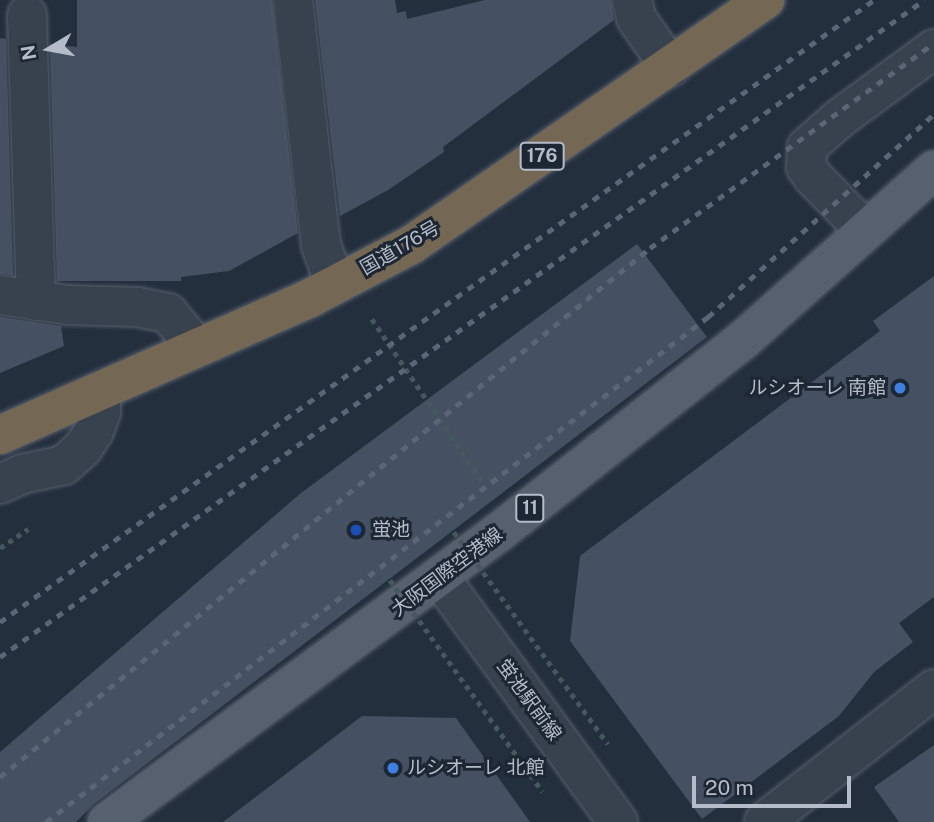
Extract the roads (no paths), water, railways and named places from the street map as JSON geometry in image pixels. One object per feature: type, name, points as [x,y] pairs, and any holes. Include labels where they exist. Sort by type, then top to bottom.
[{"type":"highway","name":"国道176号","points":[[0,435],[197,348],[335,284],[411,245],[765,0]]},
{"type":"main road","name":"大阪国際空港線","points":[[107,822],[440,578],[742,341],[934,170]]},
{"type":"street","points":[[293,0],[321,245],[335,284]]},
{"type":"street","points":[[632,0],[636,18],[670,67]]},
{"type":"street","points":[[27,15],[18,298],[137,307],[169,313],[197,348]]},
{"type":"street","points":[[865,230],[813,177],[806,167],[807,148],[840,118],[934,48]]},
{"type":"street","points":[[0,484],[22,474],[65,465],[83,448],[94,431],[101,412],[101,391]]},
{"type":"street","name":"蛍池駅前線","points":[[440,578],[618,822]]},
{"type":"street","points":[[764,822],[934,689]]},
{"type":"railway","points":[[0,622],[874,0]]},
{"type":"railway","points":[[0,657],[924,0]]},
{"type":"railway","points":[[0,777],[650,248],[934,43]]},
{"type":"railway","points":[[46,822],[708,317],[934,114]]},
{"type":"place","name":"ルシオーレ 南館","points":[[900,388]]},
{"type":"place","name":"蛍池","points":[[356,530]]},
{"type":"place","name":"ルシオーレ 北館","points":[[393,768]]}]
